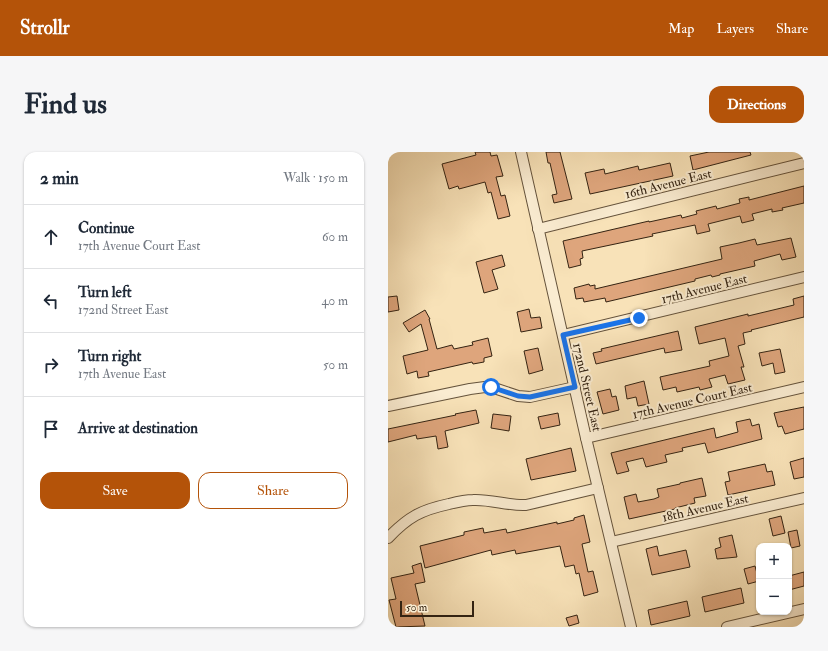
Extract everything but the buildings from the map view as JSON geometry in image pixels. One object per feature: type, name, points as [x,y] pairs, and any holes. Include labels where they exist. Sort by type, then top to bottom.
[{"type":"street","name":"172nd Street East","points":[[521,152],[631,627]]},
{"type":"street","name":"16th Avenue East","points":[[538,229],[804,163]]},
{"type":"street","name":"17th Avenue East","points":[[563,335],[804,277]]},
{"type":"street","points":[[388,406],[485,387],[497,389],[518,396],[530,397],[575,387]]},
{"type":"street","name":"17th Avenue Court East","points":[[586,438],[804,387]]},
{"type":"street","points":[[388,538],[397,528],[414,516],[424,510],[440,506],[474,500],[516,506],[526,505],[598,488]]},
{"type":"street","name":"18th Avenue East","points":[[611,542],[804,498]]},
{"type":"street","points":[[728,627],[804,609]]},
{"type":"route","points":[[491,387],[518,396],[530,397],[575,387],[563,335],[639,318]]}]
